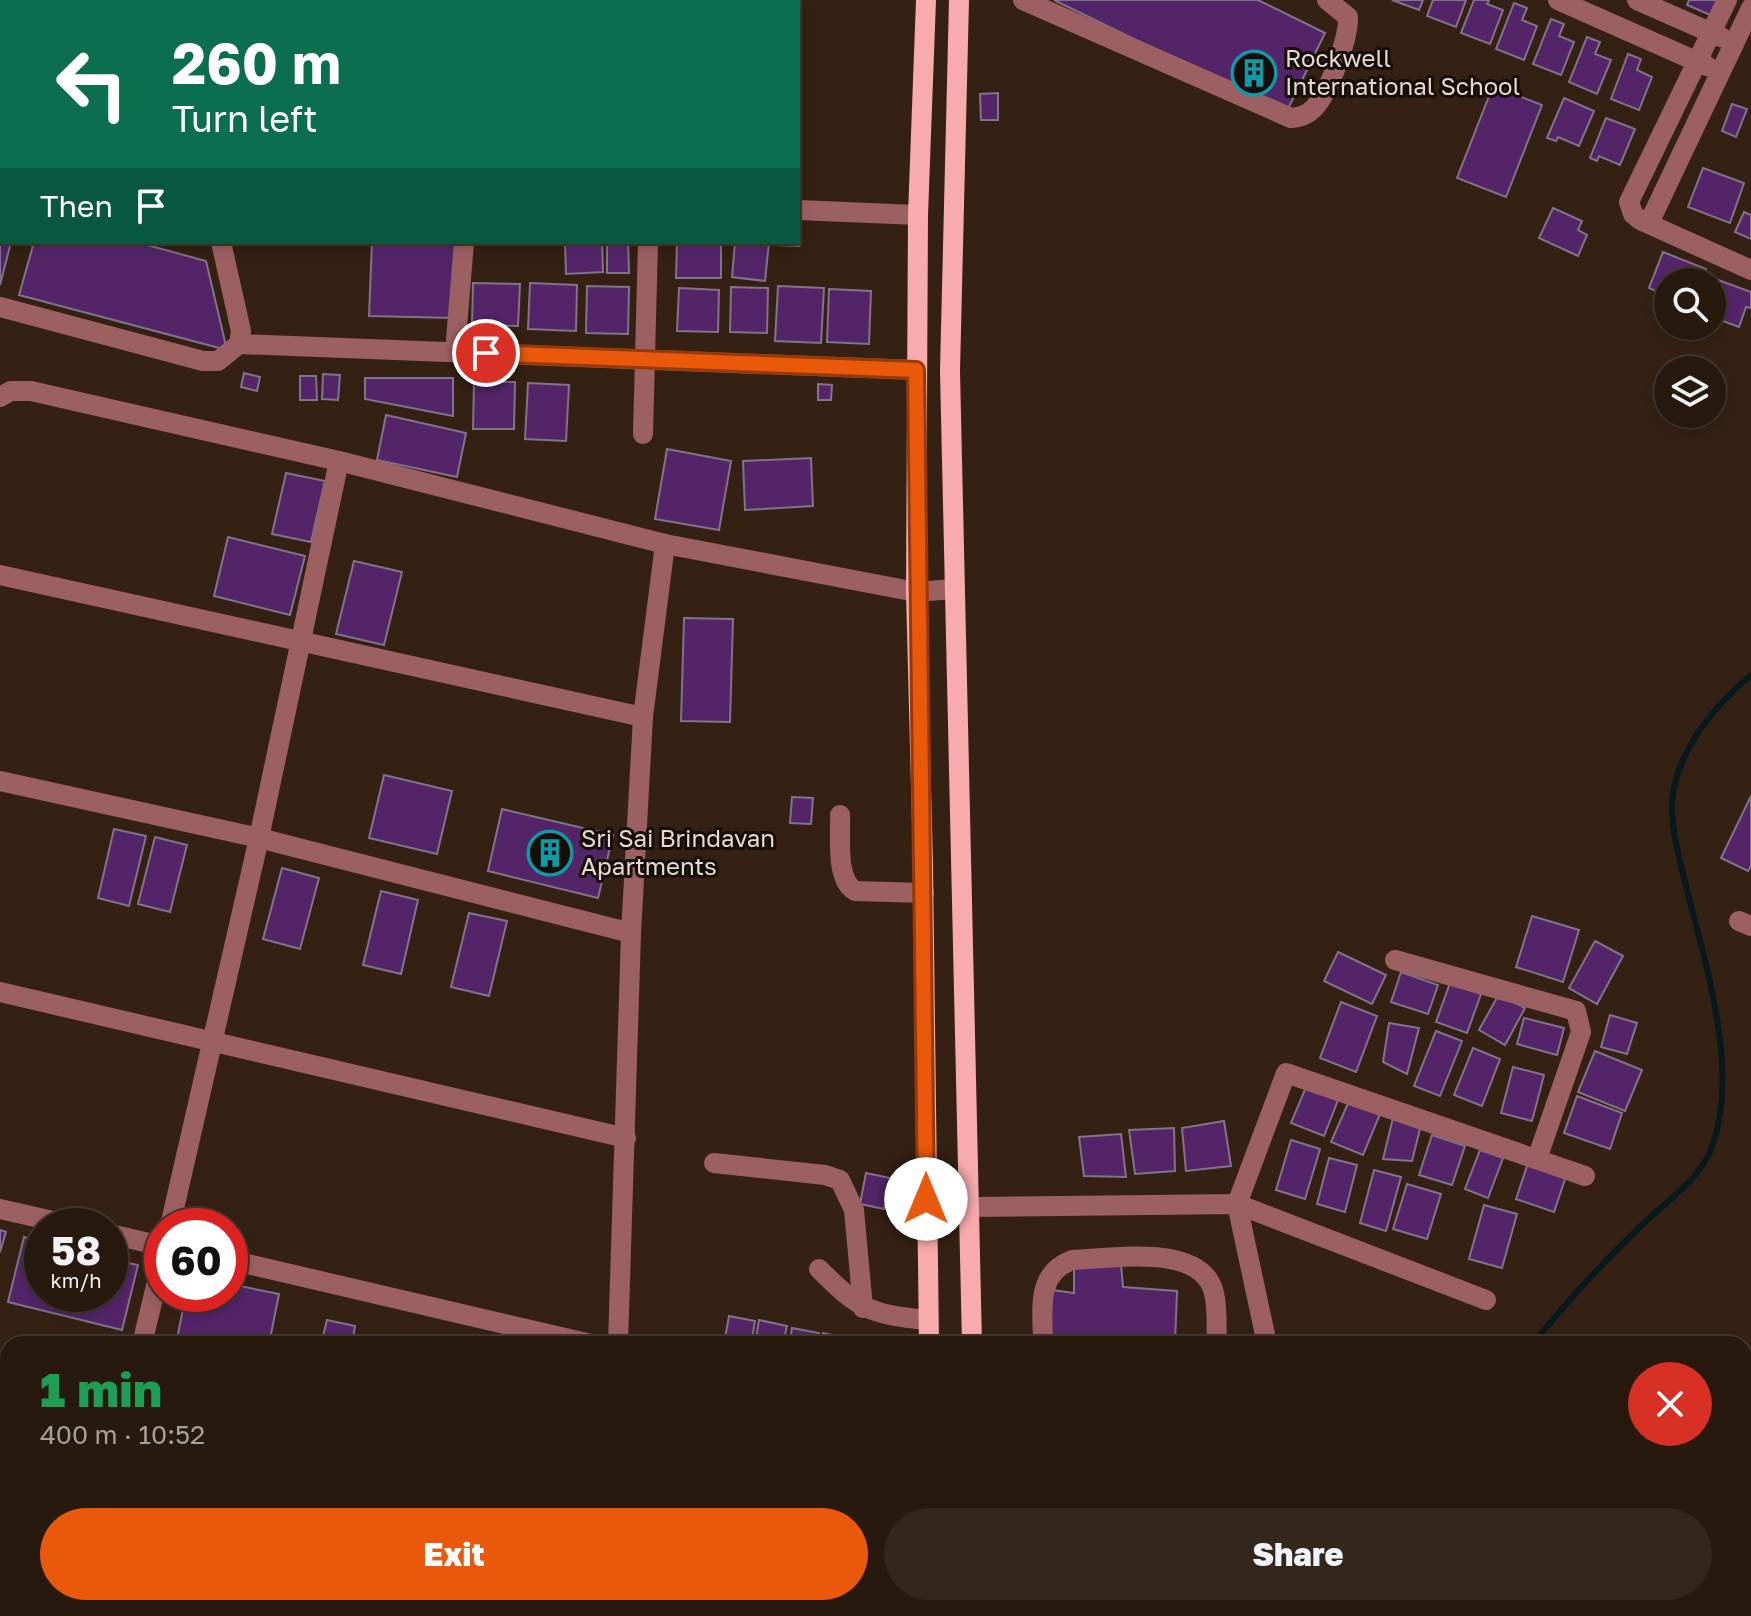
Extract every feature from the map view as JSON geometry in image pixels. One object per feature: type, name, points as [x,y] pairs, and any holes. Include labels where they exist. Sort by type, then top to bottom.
[{"type":"main road","points":[[926,0],[918,215],[916,592],[924,893],[928,1336]]},
{"type":"main road","points":[[959,0],[950,371],[972,1336]]},
{"type":"main road","points":[[924,929],[961,927]]},
{"type":"street","points":[[1023,0],[1291,118],[1303,116],[1317,106],[1346,39],[1348,17],[1327,0]]},
{"type":"street","points":[[1558,0],[1722,73]]},
{"type":"street","points":[[1637,0],[1735,44]]},
{"type":"street","points":[[1727,0],[1632,190],[1629,202],[1633,214],[1649,223],[1751,270]]},
{"type":"street","points":[[1649,223],[1751,8]]},
{"type":"street","points":[[800,210],[918,215]]},
{"type":"street","points":[[455,352],[464,244]]},
{"type":"street","points":[[643,434],[648,244]]},
{"type":"street","points":[[222,245],[239,318],[239,344]]},
{"type":"street","points":[[0,307],[203,361],[218,361],[239,344],[645,357],[916,370]]},
{"type":"street","points":[[0,397],[11,391],[31,391],[339,461],[665,544],[916,592],[954,589]]},
{"type":"street","points":[[174,1208],[259,838],[339,461]]},
{"type":"street","points":[[618,1336],[631,933],[643,717],[665,544]]},
{"type":"street","points":[[0,575],[643,717]]},
{"type":"street","points":[[0,781],[259,838],[631,933]]},
{"type":"street","points":[[840,815],[843,876],[847,887],[855,891],[924,893]]},
{"type":"street","points":[[1395,960],[1576,1011],[1581,1032],[1537,1159]]},
{"type":"street","points":[[0,992],[210,1044],[626,1138]]},
{"type":"street","points":[[1265,1336],[1237,1204],[1286,1073],[1585,1176]]},
{"type":"street","points":[[714,1163],[825,1175],[840,1180],[854,1210],[863,1308]]},
{"type":"street","points":[[970,1207],[1237,1204],[1486,1300]]},
{"type":"street","points":[[0,1209],[24,1214]]},
{"type":"street","points":[[1043,1336],[1044,1284],[1057,1266],[1072,1260],[1176,1258],[1199,1269],[1214,1291],[1217,1336]]},
{"type":"street","points":[[248,1264],[557,1336]]},
{"type":"street","points":[[819,1269],[863,1308],[884,1316],[926,1320]]},
{"type":"street","points":[[144,1336],[150,1312]]},
{"type":"building","name":"Rockwell International School","points":[[1054,0],[1258,0],[1325,33],[1286,113]]},
{"type":"building","points":[[1392,0],[1423,0],[1419,10]]},
{"type":"building","points":[[1433,0],[1466,0],[1456,27],[1427,16]]},
{"type":"building","points":[[1474,0],[1489,0],[1487,4],[1503,10],[1490,44],[1461,33]]},
{"type":"building","points":[[1689,0],[1722,0],[1715,17],[1687,5]]},
{"type":"building","points":[[1514,3],[1527,8],[1522,20],[1537,26],[1524,60],[1496,49]]},
{"type":"building","points":[[1551,19],[1564,24],[1559,36],[1574,42],[1561,75],[1533,64]]},
{"type":"building","points":[[1587,37],[1600,42],[1595,54],[1611,60],[1597,94],[1569,82]]},
{"type":"building","points":[[1628,54],[1641,59],[1637,70],[1652,77],[1639,110],[1611,99]]},
{"type":"building","points":[[1493,86],[1542,105],[1506,197],[1457,178]]},
{"type":"building","points":[[998,93],[998,120],[981,120],[980,94]]},
{"type":"building","points":[[1564,98],[1594,111],[1579,146],[1558,137],[1556,141],[1547,138]]},
{"type":"building","points":[[1732,104],[1747,109],[1736,137],[1722,131]]},
{"type":"building","points":[[1606,118],[1635,129],[1620,165],[1599,156],[1597,161],[1590,158]]},
{"type":"building","points":[[1703,168],[1744,183],[1730,223],[1688,207]]},
{"type":"building","points":[[1553,208],[1582,221],[1578,230],[1587,235],[1578,256],[1539,238]]},
{"type":"building","points":[[1744,212],[1751,215],[1751,239],[1735,232]]},
{"type":"building","points":[[0,244],[10,244],[0,285]]},
{"type":"building","points":[[33,244],[143,244],[206,261],[227,350],[19,295]]},
{"type":"building","points":[[372,244],[457,244],[454,318],[369,316]]},
{"type":"building","points":[[565,244],[602,244],[603,272],[566,274]]},
{"type":"building","points":[[607,244],[628,244],[629,273],[607,273]]},
{"type":"building","points":[[677,244],[721,244],[721,278],[676,278]]},
{"type":"building","points":[[735,244],[769,244],[765,281],[732,277]]},
{"type":"building","points":[[1663,252],[1703,268],[1657,268]]},
{"type":"building","points":[[473,283],[520,284],[518,326],[472,325]]},
{"type":"building","points":[[530,283],[577,285],[576,331],[528,329]]},
{"type":"building","points":[[1726,283],[1751,292],[1751,308],[1746,307],[1739,327],[1726,322]]},
{"type":"building","points":[[587,286],[629,287],[628,334],[586,333]]},
{"type":"building","points":[[778,286],[824,288],[821,343],[775,341]]},
{"type":"building","points":[[731,287],[768,288],[767,333],[730,332]]},
{"type":"building","points":[[679,288],[719,290],[718,332],[677,331]]},
{"type":"building","points":[[829,289],[871,291],[869,344],[827,342]]},
{"type":"building","points":[[244,373],[260,377],[257,391],[241,387]]},
{"type":"building","points":[[323,374],[340,375],[338,400],[322,399]]},
{"type":"building","points":[[300,376],[316,376],[317,400],[300,400]]},
{"type":"building","points":[[365,378],[453,378],[453,416],[365,399]]},
{"type":"building","points":[[474,382],[515,382],[514,429],[473,429]]},
{"type":"building","points":[[528,383],[569,385],[566,441],[525,439]]},
{"type":"building","points":[[818,384],[832,385],[831,400],[818,400]]},
{"type":"building","points":[[386,415],[466,433],[457,477],[377,460]]},
{"type":"building","points":[[667,449],[731,461],[719,530],[655,519]]},
{"type":"building","points":[[811,458],[813,506],[745,510],[743,461]]},
{"type":"building","points":[[286,473],[325,481],[311,542],[272,534]]},
{"type":"building","points":[[228,537],[305,556],[290,615],[214,596]]},
{"type":"building","points":[[354,561],[402,572],[384,645],[336,634]]},
{"type":"building","points":[[684,618],[733,619],[730,722],[681,721]]},
{"type":"building","points":[[384,775],[452,791],[437,854],[369,838]]},
{"type":"building","points":[[1751,796],[1751,866],[1748,871],[1721,858]]},
{"type":"building","points":[[792,797],[813,798],[811,824],[790,823]]},
{"type":"building","name":"Sri Sai Brindavan Apartments","points":[[502,809],[613,835],[598,898],[488,871]]},
{"type":"building","points":[[114,829],[146,836],[129,906],[98,898]]},
{"type":"building","points":[[155,837],[187,845],[170,912],[138,904]]},
{"type":"building","points":[[282,868],[319,878],[300,949],[263,939]]},
{"type":"building","points":[[381,891],[418,900],[401,974],[363,965]]},
{"type":"building","points":[[469,913],[507,921],[489,996],[451,987]]},
{"type":"building","points":[[1532,916],[1579,930],[1563,982],[1516,967]]},
{"type":"building","points":[[1595,941],[1623,956],[1597,1004],[1569,988]]},
{"type":"building","points":[[1338,952],[1386,975],[1372,1004],[1324,981]]},
{"type":"building","points":[[1401,972],[1438,985],[1428,1014],[1391,1002]]},
{"type":"building","points":[[1450,983],[1481,994],[1467,1033],[1436,1022]]},
{"type":"building","points":[[1499,994],[1525,1008],[1505,1045],[1479,1030]]},
{"type":"building","points":[[1341,1002],[1377,1016],[1356,1072],[1320,1058]]},
{"type":"building","points":[[1610,1015],[1637,1023],[1627,1054],[1601,1047]]},
{"type":"building","points":[[1524,1018],[1564,1028],[1557,1055],[1517,1044]]},
{"type":"building","points":[[1389,1023],[1419,1028],[1407,1074],[1383,1062]]},
{"type":"building","points":[[1436,1031],[1462,1041],[1440,1096],[1414,1086]]},
{"type":"building","points":[[1473,1048],[1500,1059],[1482,1106],[1454,1095]]},
{"type":"building","points":[[1595,1051],[1642,1070],[1625,1111],[1578,1092]]},
{"type":"building","points":[[1513,1067],[1544,1075],[1532,1121],[1501,1113]]},
{"type":"building","points":[[1306,1087],[1338,1100],[1324,1136],[1291,1123]]},
{"type":"building","points":[[1577,1096],[1622,1113],[1610,1149],[1564,1133]]},
{"type":"building","points":[[1349,1101],[1380,1114],[1363,1155],[1331,1142]]},
{"type":"building","points":[[1393,1118],[1421,1125],[1412,1161],[1383,1159]]},
{"type":"building","points":[[1224,1121],[1231,1166],[1186,1171],[1182,1128]]},
{"type":"building","points":[[1174,1128],[1175,1171],[1135,1174],[1129,1130]]},
{"type":"building","points":[[1121,1134],[1126,1177],[1084,1176],[1079,1137]]},
{"type":"building","points":[[1432,1135],[1465,1146],[1452,1185],[1419,1175]]},
{"type":"building","points":[[1291,1140],[1320,1149],[1305,1199],[1276,1190]]},
{"type":"building","points":[[1480,1150],[1503,1158],[1488,1198],[1465,1189]]},
{"type":"building","points":[[1329,1158],[1357,1165],[1345,1212],[1317,1204]]},
{"type":"building","points":[[1529,1160],[1567,1173],[1554,1212],[1516,1199]]},
{"type":"building","points":[[1374,1170],[1401,1177],[1386,1231],[1360,1223]]},
{"type":"building","points":[[866,1173],[890,1178],[884,1209],[860,1204]]},
{"type":"building","points":[[1407,1184],[1441,1194],[1427,1239],[1393,1229]]},
{"type":"building","points":[[1484,1205],[1517,1214],[1502,1268],[1469,1259]]},
{"type":"building","points":[[0,1230],[6,1232],[0,1252]]},
{"type":"building","points":[[24,1237],[24,1306],[8,1302]]},
{"type":"building","points":[[128,1263],[138,1265],[128,1306]]},
{"type":"building","points":[[1121,1264],[1123,1287],[1177,1291],[1175,1336],[1051,1336],[1051,1290],[1074,1293],[1074,1267]]},
{"type":"building","points":[[248,1288],[279,1294],[271,1336],[178,1336],[182,1312],[248,1312]]},
{"type":"building","points":[[49,1312],[126,1312],[122,1330]]},
{"type":"building","points":[[729,1316],[755,1321],[752,1336],[725,1336]]},
{"type":"building","points":[[327,1320],[355,1326],[353,1336],[323,1336]]},
{"type":"building","points":[[759,1320],[787,1326],[785,1336],[756,1336]]},
{"type":"building","points":[[792,1328],[819,1333],[818,1336],[790,1336]]},
{"type":"waterway","points":[[1540,1336],[1600,1267],[1692,1179],[1712,1147],[1720,1116],[1723,1082],[1721,1048],[1709,977],[1677,848],[1672,804],[1677,777],[1692,743],[1725,699],[1751,675]]},
{"type":"place","name":"Rockwell International School","points":[[1254,73]]},
{"type":"place","name":"Sri Sai Brindavan Apartments","points":[[550,853]]},
{"type":"route","points":[[486,353],[916,370],[916,592],[923,864],[926,1199]]}]
